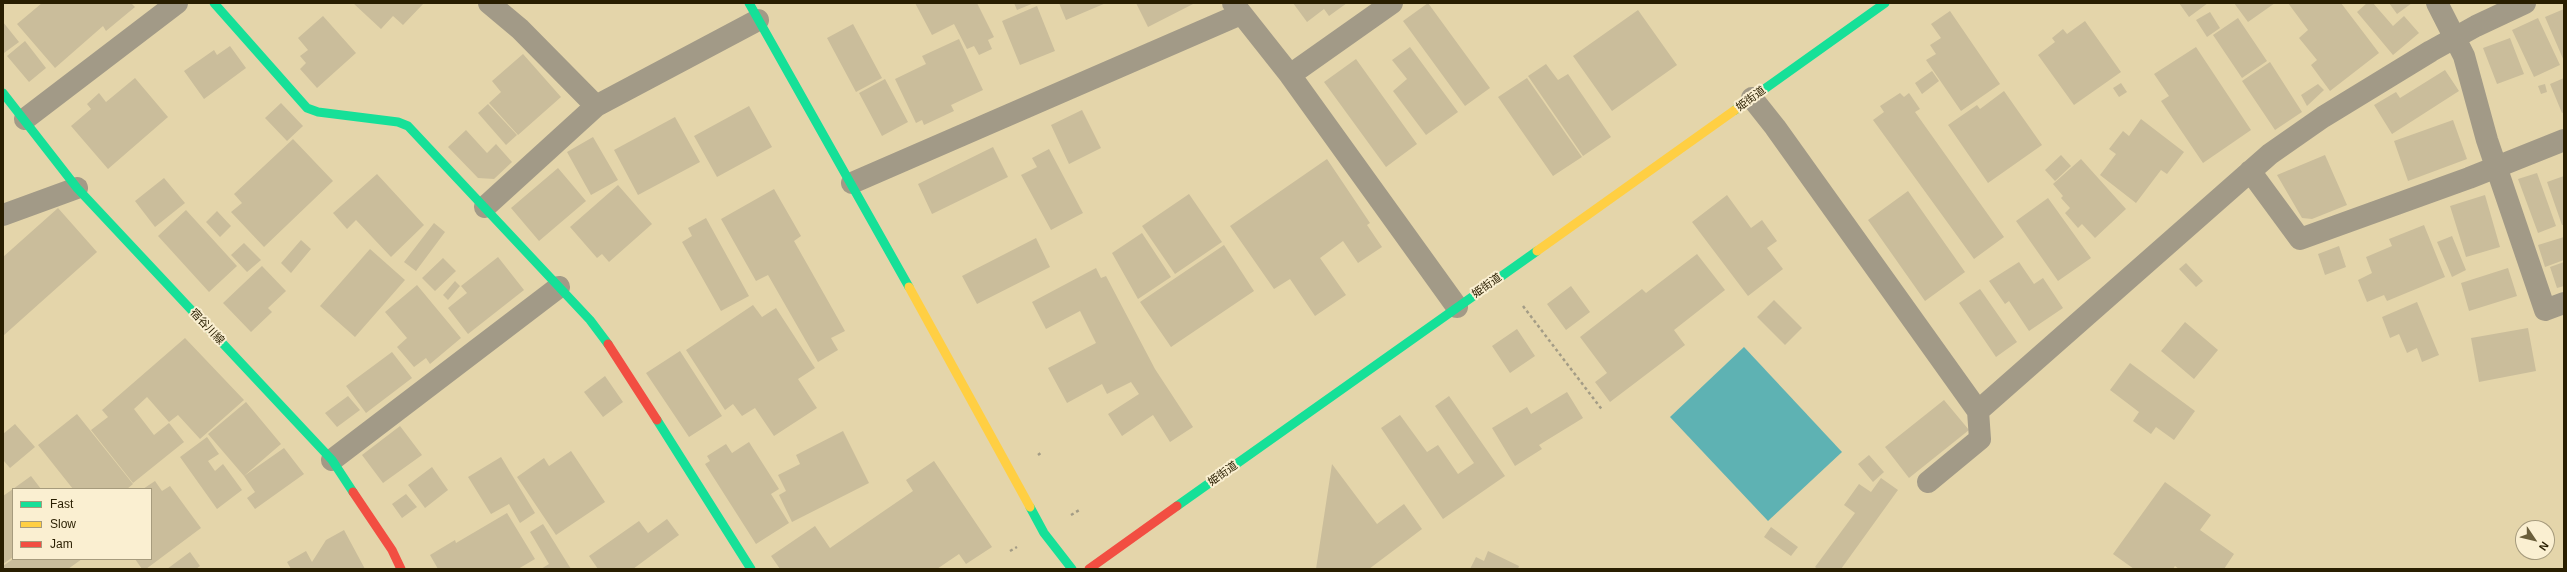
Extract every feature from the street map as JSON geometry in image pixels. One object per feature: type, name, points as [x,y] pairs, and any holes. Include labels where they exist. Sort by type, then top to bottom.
[{"type":"main road","points":[[214,3],[307,108],[318,112],[398,122],[408,126],[485,207],[605,339],[751,569]]},
{"type":"main road","name":"姫街道","points":[[1090,569],[1885,3]]},
{"type":"main road","points":[[754,12],[852,183],[1044,532],[1072,569]]},
{"type":"main road","name":"宿谷川線","points":[[3,93],[25,119],[77,188],[332,460],[392,550],[401,569]]},
{"type":"street","points":[[25,119],[177,3]]},
{"type":"street","points":[[489,3],[520,29],[596,106]]},
{"type":"street","points":[[1290,75],[1392,3]]},
{"type":"street","points":[[2437,3],[2456,37],[2464,56],[2486,140],[2497,166],[2545,310],[2564,303]]},
{"type":"street","points":[[1978,411],[2270,154],[2323,117],[2456,37],[2525,3]]},
{"type":"street","points":[[852,183],[1237,9],[1290,75],[1457,307]]},
{"type":"street","points":[[485,207],[596,106],[754,12]]},
{"type":"street","points":[[1752,98],[1775,127],[1978,411],[1980,439],[1928,482]]},
{"type":"street","points":[[2250,171],[2300,239],[2469,178],[2564,140]]},
{"type":"street","points":[[3,215],[77,188]]},
{"type":"street","points":[[332,460],[559,287]]},
{"type":"path","points":[[1523,306],[1603,411]]},
{"type":"path","points":[[1038,454],[1042,452]]},
{"type":"water","points":[[1744,347],[1842,452],[1768,521],[1670,417]]},
{"type":"building","points":[[42,3],[131,3],[135,7],[106,31],[103,26],[55,68],[17,24]]},
{"type":"building","points":[[353,3],[424,3],[403,25],[393,16],[381,29]]},
{"type":"building","points":[[915,3],[977,3],[994,37],[988,40],[992,49],[979,55],[974,46],[967,49],[954,24],[932,35]]},
{"type":"building","points":[[1014,3],[1034,3],[1017,10]]},
{"type":"building","points":[[1059,3],[1106,3],[1066,20]]},
{"type":"building","points":[[1136,3],[1195,3],[1148,27]]},
{"type":"building","points":[[1293,3],[1347,3],[1329,16],[1324,9],[1307,22]]},
{"type":"building","points":[[1428,3],[1490,88],[1465,106],[1403,21]]},
{"type":"building","points":[[2179,3],[2208,3],[2189,17]]},
{"type":"building","points":[[2234,3],[2275,3],[2248,22]]},
{"type":"building","points":[[2288,3],[2341,3],[2379,53],[2330,91],[2311,65],[2317,60],[2299,38],[2308,30]]},
{"type":"building","points":[[2367,3],[2373,3],[2393,26],[2404,16],[2419,33],[2393,55],[2357,12]]},
{"type":"building","points":[[2389,3],[2412,3],[2397,14]]},
{"type":"building","points":[[1037,6],[1055,51],[1020,65],[1002,21]]},
{"type":"building","points":[[2564,9],[2564,61],[2545,17]]},
{"type":"building","points":[[1638,10],[1677,65],[1612,111],[1573,56]]},
{"type":"building","points":[[1950,11],[2000,84],[1961,111],[1926,60],[1936,54],[1930,45],[1941,38],[1931,24]]},
{"type":"building","points":[[2210,12],[2220,28],[2207,37],[2196,20]]},
{"type":"building","points":[[323,16],[356,53],[317,88],[300,69],[306,63],[300,56],[308,50],[298,38]]},
{"type":"building","points":[[2238,18],[2267,61],[2242,78],[2213,35]]},
{"type":"building","points":[[2538,18],[2560,65],[2534,77],[2512,30]]},
{"type":"building","points":[[2085,21],[2121,72],[2074,105],[2038,55],[2055,42],[2052,38],[2063,29],[2067,34]]},
{"type":"building","points":[[3,22],[19,42],[4,53],[3,52]]},
{"type":"building","points":[[853,24],[882,78],[856,92],[827,38]]},
{"type":"building","points":[[2510,38],[2524,74],[2497,84],[2483,48]]},
{"type":"building","points":[[959,39],[983,90],[951,105],[954,111],[924,125],[922,120],[916,123],[895,79],[926,64],[922,56]]},
{"type":"building","points":[[25,41],[46,68],[29,82],[7,56]]},
{"type":"building","points":[[230,46],[246,68],[204,99],[184,71],[214,50],[217,55]]},
{"type":"building","points":[[1410,47],[1458,112],[1426,135],[1393,91],[1407,79],[1392,60]]},
{"type":"building","points":[[2196,47],[2251,130],[2203,163],[2161,101],[2169,96],[2154,74]]},
{"type":"building","points":[[523,54],[561,97],[518,135],[489,103],[501,92],[492,81]]},
{"type":"building","points":[[1356,59],[1417,144],[1386,167],[1324,82]]},
{"type":"building","points":[[2270,62],[2302,112],[2275,130],[2242,81]]},
{"type":"building","points":[[1546,64],[1558,80],[1568,74],[1611,137],[1583,156],[1528,76]]},
{"type":"building","points":[[2445,70],[2459,91],[2392,134],[2374,105],[2396,92],[2400,98]]},
{"type":"building","points":[[1932,71],[1939,81],[1922,94],[1915,83]]},
{"type":"building","points":[[135,78],[168,117],[108,169],[71,126],[91,109],[87,104],[99,93],[106,102]]},
{"type":"building","points":[[1527,78],[1582,157],[1553,176],[1498,97]]},
{"type":"building","points":[[2564,78],[2564,112],[2562,113],[2550,84]]},
{"type":"building","points":[[885,79],[908,122],[882,136],[859,93]]},
{"type":"building","points":[[2121,83],[2127,92],[2119,97],[2113,88]]},
{"type":"building","points":[[2318,84],[2324,90],[2307,106],[2301,95]]},
{"type":"building","points":[[2545,84],[2547,92],[2541,94],[2538,86]]},
{"type":"building","points":[[2004,91],[2042,145],[1988,183],[1948,125],[1977,105],[1980,109]]},
{"type":"building","points":[[1900,93],[1904,97],[1909,93],[1920,109],[1915,112],[2004,237],[1974,259],[1873,120],[1884,112],[1880,106]]},
{"type":"building","points":[[281,103],[303,126],[287,141],[265,118]]},
{"type":"building","points":[[488,104],[517,135],[506,145],[478,113]]},
{"type":"building","points":[[749,106],[772,147],[717,177],[694,136]]},
{"type":"building","points":[[1082,110],[1101,148],[1069,164],[1051,125]]},
{"type":"building","points":[[675,117],[700,162],[638,195],[614,150]]},
{"type":"building","points":[[2141,119],[2184,152],[2167,174],[2161,170],[2136,203],[2100,175],[2116,154],[2109,149],[2123,131],[2129,136]]},
{"type":"building","points":[[2453,120],[2467,159],[2408,181],[2394,141]]},
{"type":"building","points":[[466,130],[487,153],[496,144],[512,162],[494,179],[478,178],[448,147]]},
{"type":"building","points":[[593,137],[618,180],[591,195],[567,152]]},
{"type":"building","points":[[293,139],[333,181],[264,247],[231,212],[242,203],[234,194]]},
{"type":"building","points":[[993,147],[1008,177],[932,214],[918,184]]},
{"type":"building","points":[[1049,149],[1083,213],[1051,230],[1021,175],[1037,167],[1032,158]]},
{"type":"building","points":[[2061,155],[2071,166],[2055,181],[2045,170]]},
{"type":"building","points":[[2325,155],[2347,205],[2312,219],[2302,218],[2277,175]]},
{"type":"building","points":[[1327,159],[1370,223],[1367,225],[1382,247],[1358,263],[1343,241],[1320,258],[1346,295],[1315,316],[1290,279],[1274,289],[1230,226]]},
{"type":"building","points":[[2081,159],[2126,209],[2095,238],[2082,224],[2078,228],[2065,213],[2070,208],[2061,198],[2063,196],[2053,184]]},
{"type":"building","points":[[558,168],[586,201],[539,241],[511,208]]},
{"type":"building","points":[[2537,173],[2556,226],[2538,233],[2518,179]]},
{"type":"building","points":[[377,174],[424,225],[391,257],[356,220],[347,229],[333,213]]},
{"type":"building","points":[[2564,176],[2564,225],[2562,225],[2547,182]]},
{"type":"building","points":[[164,178],[185,203],[155,227],[135,201]]},
{"type":"building","points":[[618,185],[652,224],[609,262],[602,254],[597,258],[570,227]]},
{"type":"building","points":[[774,189],[801,236],[794,241],[845,331],[831,338],[838,350],[818,362],[768,275],[756,281],[721,219]]},
{"type":"building","points":[[1908,191],[1965,272],[1925,301],[1868,220]]},
{"type":"building","points":[[1189,194],[1222,242],[1175,274],[1142,226]]},
{"type":"building","points":[[1727,195],[1751,228],[1762,220],[1777,241],[1767,248],[1783,269],[1748,296],[1692,222]]},
{"type":"building","points":[[2485,195],[2500,247],[2466,257],[2450,206]]},
{"type":"building","points":[[2048,198],[2091,258],[2058,281],[2016,221]]},
{"type":"building","points":[[58,208],[97,252],[3,336],[3,257]]},
{"type":"building","points":[[186,210],[237,266],[209,292],[158,236]]},
{"type":"building","points":[[217,211],[231,226],[220,237],[206,222]]},
{"type":"building","points":[[706,218],[749,296],[721,311],[682,242],[692,236],[688,228]]},
{"type":"building","points":[[434,223],[445,232],[416,271],[404,262]]},
{"type":"building","points":[[2424,225],[2445,277],[2387,301],[2384,295],[2367,302],[2358,280],[2372,273],[2366,257],[2392,246],[2389,239]]},
{"type":"building","points":[[1142,233],[1171,277],[1138,299],[1112,253]]},
{"type":"building","points":[[2452,236],[2466,270],[2452,277],[2437,242]]},
{"type":"building","points":[[2564,237],[2564,260],[2545,267],[2538,245]]},
{"type":"building","points":[[1036,238],[1050,267],[977,304],[962,276]]},
{"type":"building","points":[[301,240],[311,249],[291,273],[281,263]]},
{"type":"building","points":[[244,243],[261,260],[247,272],[231,255]]},
{"type":"building","points":[[1224,245],[1254,291],[1171,347],[1140,302]]},
{"type":"building","points":[[2339,246],[2346,267],[2325,275],[2318,254]]},
{"type":"building","points":[[370,249],[405,280],[355,337],[320,306]]},
{"type":"building","points":[[1697,254],[1725,290],[1674,330],[1685,345],[1610,402],[1595,382],[1607,373],[1580,337],[1642,289],[1646,293]]},
{"type":"building","points":[[498,257],[524,290],[468,334],[448,308],[467,293],[461,286]]},
{"type":"building","points":[[443,258],[456,271],[435,291],[422,278]]},
{"type":"building","points":[[2019,262],[2034,284],[2043,278],[2063,308],[2029,331],[2009,301],[2005,304],[1989,281]]},
{"type":"building","points":[[2564,262],[2564,286],[2557,288],[2550,267]]},
{"type":"building","points":[[2186,263],[2203,281],[2196,287],[2179,269]]},
{"type":"building","points":[[262,266],[286,291],[268,308],[272,312],[251,332],[223,303]]},
{"type":"building","points":[[1096,268],[1101,278],[1106,276],[1155,369],[1193,427],[1170,442],[1153,415],[1122,436],[1108,414],[1139,394],[1131,382],[1107,394],[1102,384],[1067,403],[1048,368],[1096,343],[1080,311],[1046,329],[1032,302]]},
{"type":"building","points":[[2508,268],[2517,296],[2469,311],[2461,283]]},
{"type":"building","points":[[455,281],[460,286],[448,300],[443,295]]},
{"type":"building","points":[[417,285],[461,338],[430,364],[426,358],[414,367],[397,347],[407,338],[385,312]]},
{"type":"building","points":[[1571,286],[1590,312],[1566,330],[1547,304]]},
{"type":"building","points":[[1980,289],[2017,342],[1996,357],[1959,303]]},
{"type":"building","points":[[1774,300],[1802,328],[1785,345],[1757,317]]},
{"type":"building","points":[[2417,302],[2439,355],[2422,362],[2417,348],[2407,353],[2399,334],[2390,338],[2382,317]]},
{"type":"building","points":[[753,305],[762,317],[776,308],[815,368],[798,379],[817,408],[774,436],[755,408],[742,416],[733,404],[725,410],[686,350]]},
{"type":"building","points":[[2185,322],[2218,350],[2194,379],[2161,351]]},
{"type":"building","points":[[2528,328],[2536,371],[2479,382],[2471,338]]},
{"type":"building","points":[[1517,329],[1535,356],[1510,373],[1492,346]]},
{"type":"building","points":[[185,338],[244,400],[200,439],[178,415],[169,422],[147,397],[134,409],[154,435],[169,423],[184,442],[133,483],[91,430],[108,417],[102,410]]},
{"type":"building","points":[[680,351],[722,416],[689,437],[646,373]]},
{"type":"building","points":[[392,352],[412,378],[366,413],[346,386]]},
{"type":"building","points":[[2130,363],[2195,411],[2174,440],[2156,427],[2151,434],[2133,421],[2139,412],[2110,390]]},
{"type":"building","points":[[605,376],[623,402],[603,417],[584,392]]},
{"type":"building","points":[[1567,392],[1583,418],[1539,445],[1542,449],[1515,466],[1492,428],[1527,407],[1531,414]]},
{"type":"building","points":[[348,396],[360,410],[337,427],[325,413]]},
{"type":"building","points":[[1449,396],[1505,476],[1443,519],[1381,428],[1400,415],[1427,452],[1438,445],[1458,474],[1474,463],[1435,406]]},
{"type":"building","points":[[1944,400],[1969,430],[1909,478],[1885,447]]},
{"type":"building","points":[[246,402],[281,444],[244,476],[208,434]]},
{"type":"building","points":[[77,414],[133,484],[128,488],[72,488],[38,445]]},
{"type":"building","points":[[15,424],[35,447],[10,468],[3,460],[3,434]]},
{"type":"building","points":[[400,426],[422,455],[383,483],[362,455]]},
{"type":"building","points":[[843,431],[869,483],[792,522],[779,495],[786,491],[778,475],[800,464],[796,455]]},
{"type":"building","points":[[207,437],[219,454],[208,461],[215,471],[223,464],[242,490],[217,509],[180,457]]},
{"type":"building","points":[[749,442],[779,489],[771,494],[789,523],[756,544],[705,464],[710,461],[707,456],[726,444],[732,453]]},
{"type":"building","points":[[284,448],[304,474],[255,509],[247,498],[255,492],[244,476]]},
{"type":"building","points":[[571,451],[605,502],[556,535],[517,477],[544,458],[549,466]]},
{"type":"building","points":[[1869,455],[1884,472],[1873,482],[1858,464]]},
{"type":"building","points":[[501,457],[535,513],[520,523],[509,504],[491,514],[468,477]]},
{"type":"building","points":[[934,461],[992,547],[966,564],[959,554],[937,569],[780,569],[771,556],[815,526],[830,548],[913,491],[906,480]]},
{"type":"building","points":[[1332,464],[1377,524],[1404,504],[1422,529],[1369,569],[1316,569]]},
{"type":"building","points":[[432,467],[448,490],[425,508],[408,485]]},
{"type":"building","points":[[31,476],[40,488],[14,488]]},
{"type":"building","points":[[1881,478],[1898,490],[1841,569],[1818,569],[1815,567],[1855,513],[1844,505],[1859,484],[1871,492]]},
{"type":"building","points":[[155,481],[162,491],[170,486],[201,528],[146,569],[142,569],[136,560],[152,560],[152,488],[144,488]]},
{"type":"building","points":[[2165,482],[2211,515],[2200,530],[2234,554],[2224,569],[2179,569],[2175,566],[2173,569],[2134,569],[2113,554]]},
{"type":"building","points":[[12,490],[12,558],[3,564],[3,496]]},
{"type":"building","points":[[406,494],[417,507],[402,518],[392,504]]},
{"type":"building","points":[[507,513],[535,559],[518,569],[438,569],[430,555],[455,540],[456,543]]},
{"type":"building","points":[[667,519],[679,535],[633,569],[598,569],[589,556],[639,521],[648,533]]},
{"type":"building","points":[[543,524],[571,569],[541,569],[549,564],[530,532]]},
{"type":"building","points":[[1771,527],[1798,547],[1791,556],[1764,537]]},
{"type":"building","points":[[344,530],[365,569],[291,569],[287,562],[306,551],[312,562],[326,540]]},
{"type":"building","points":[[1488,551],[1519,566],[1518,569],[1470,569],[1476,557],[1484,561]]},
{"type":"building","points":[[190,552],[200,566],[196,569],[167,569]]},
{"type":"building","points":[[12,560],[81,560],[68,569],[3,569],[3,566]]},
{"type":"traffic: fast","points":[[214,3],[307,108],[318,112],[398,122],[408,126],[590,320],[608,344]]},
{"type":"traffic: fast","points":[[749,3],[909,287]]},
{"type":"traffic: fast","points":[[1735,110],[1885,3]]},
{"type":"traffic: fast","points":[[3,93],[77,188],[332,460],[353,492]]},
{"type":"traffic: fast","points":[[1177,506],[1537,251]]},
{"type":"traffic: fast","points":[[657,420],[751,569]]},
{"type":"traffic: fast","points":[[1030,507],[1044,533],[1072,569]]},
{"type":"traffic: slow","points":[[1537,251],[1735,110]]},
{"type":"traffic: slow","points":[[909,287],[1030,507]]},
{"type":"traffic: jam","points":[[608,344],[657,420]]},
{"type":"traffic: jam","points":[[353,492],[392,550],[401,569]]},
{"type":"traffic: jam","points":[[1089,569],[1177,506]]}]
